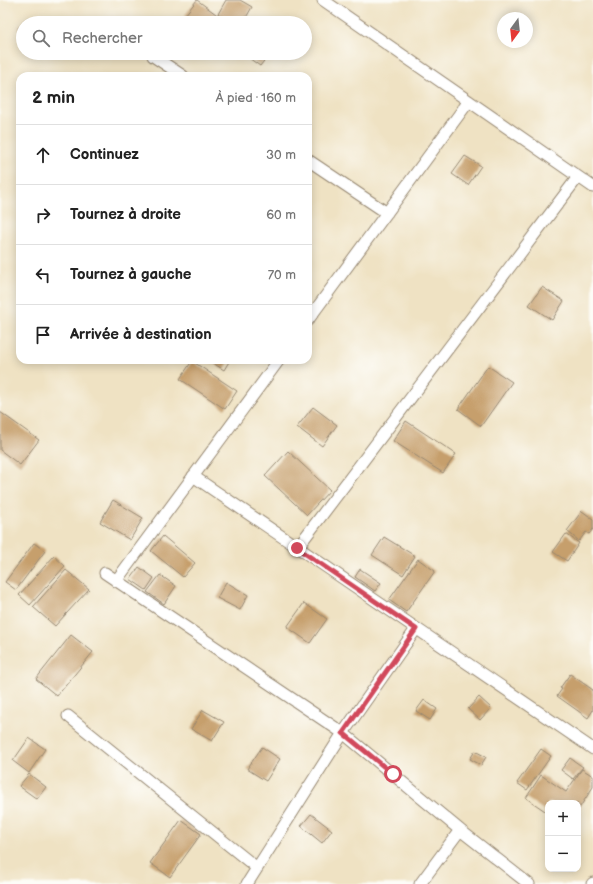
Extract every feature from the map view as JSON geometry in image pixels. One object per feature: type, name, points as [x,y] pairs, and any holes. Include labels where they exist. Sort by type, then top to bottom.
[{"type":"street","points":[[323,0],[593,187]]},
{"type":"street","points":[[159,60],[177,72]]},
{"type":"street","points":[[312,315],[469,101]]},
{"type":"street","points":[[312,163],[387,213]]},
{"type":"street","points":[[297,548],[578,177]]},
{"type":"street","points":[[116,581],[276,364]]},
{"type":"street","points":[[193,476],[593,749]]},
{"type":"street","points":[[105,573],[343,733],[460,830],[529,884]]},
{"type":"street","points":[[246,884],[343,733],[416,629]]},
{"type":"street","points":[[68,716],[257,868]]},
{"type":"street","points":[[420,884],[460,830]]},
{"type":"building","points":[[197,0],[219,16],[186,16],[185,15]]},
{"type":"building","points":[[226,0],[240,0],[252,7],[247,16],[222,16],[218,14]]},
{"type":"building","points":[[252,60],[265,60],[260,66]]},
{"type":"building","points":[[465,156],[481,166],[468,185],[452,174]]},
{"type":"building","points":[[542,287],[564,301],[552,320],[529,305]]},
{"type":"building","points":[[190,364],[196,364],[237,391],[225,409],[180,379]]},
{"type":"building","points":[[214,364],[228,364],[224,370]]},
{"type":"building","points":[[488,366],[512,382],[481,426],[458,409]]},
{"type":"building","points":[[313,407],[337,425],[322,446],[297,427]]},
{"type":"building","points":[[0,412],[39,440],[20,465],[0,450]]},
{"type":"building","points":[[406,421],[456,454],[443,473],[393,441]]},
{"type":"building","points":[[288,451],[330,490],[307,515],[265,476]]},
{"type":"building","points":[[113,500],[143,518],[130,540],[100,522]]},
{"type":"building","points":[[582,511],[593,519],[593,529],[589,534],[586,532],[579,541],[567,531]]},
{"type":"building","points":[[566,534],[579,543],[567,561],[553,552]]},
{"type":"building","points":[[163,536],[195,563],[183,577],[151,551]]},
{"type":"building","points":[[384,537],[415,556],[403,575],[372,555]]},
{"type":"building","points":[[34,543],[45,551],[16,590],[5,582]]},
{"type":"building","points":[[54,556],[65,566],[30,605],[19,595]]},
{"type":"building","points":[[418,559],[435,571],[406,612],[389,600]]},
{"type":"building","points":[[139,567],[154,578],[146,590],[130,579]]},
{"type":"building","points":[[360,569],[381,583],[375,591],[355,577]]},
{"type":"building","points":[[66,570],[89,589],[55,626],[33,607]]},
{"type":"building","points":[[160,575],[176,586],[164,604],[147,592]]},
{"type":"building","points":[[226,582],[248,595],[240,610],[217,598]]},
{"type":"building","points":[[304,603],[327,619],[310,643],[287,627]]},
{"type":"building","points":[[71,635],[93,652],[57,696],[36,679]]},
{"type":"building","points":[[570,674],[593,690],[593,710],[588,718],[557,696],[562,689],[560,688]]},
{"type":"building","points":[[479,697],[491,708],[480,720],[468,709]]},
{"type":"building","points":[[424,700],[437,709],[430,720],[416,711]]},
{"type":"building","points":[[203,710],[224,722],[212,741],[191,729]]},
{"type":"building","points":[[29,738],[45,749],[29,773],[13,761]]},
{"type":"building","points":[[262,747],[280,759],[266,781],[247,769]]},
{"type":"building","points":[[541,749],[551,756],[527,790],[517,783]]},
{"type":"building","points":[[475,751],[486,757],[481,765],[470,759]]},
{"type":"building","points":[[570,758],[583,767],[573,779],[561,770]]},
{"type":"building","points":[[582,769],[593,776],[593,787],[581,805],[581,800],[545,800],[545,811],[526,798],[541,775],[566,792]]},
{"type":"building","points":[[29,774],[46,787],[37,799],[19,786]]},
{"type":"building","points":[[311,814],[332,830],[322,843],[301,826]]},
{"type":"building","points":[[181,820],[201,834],[170,877],[150,863]]},
{"type":"route","points":[[297,548],[416,629],[343,733],[393,774]]}]
